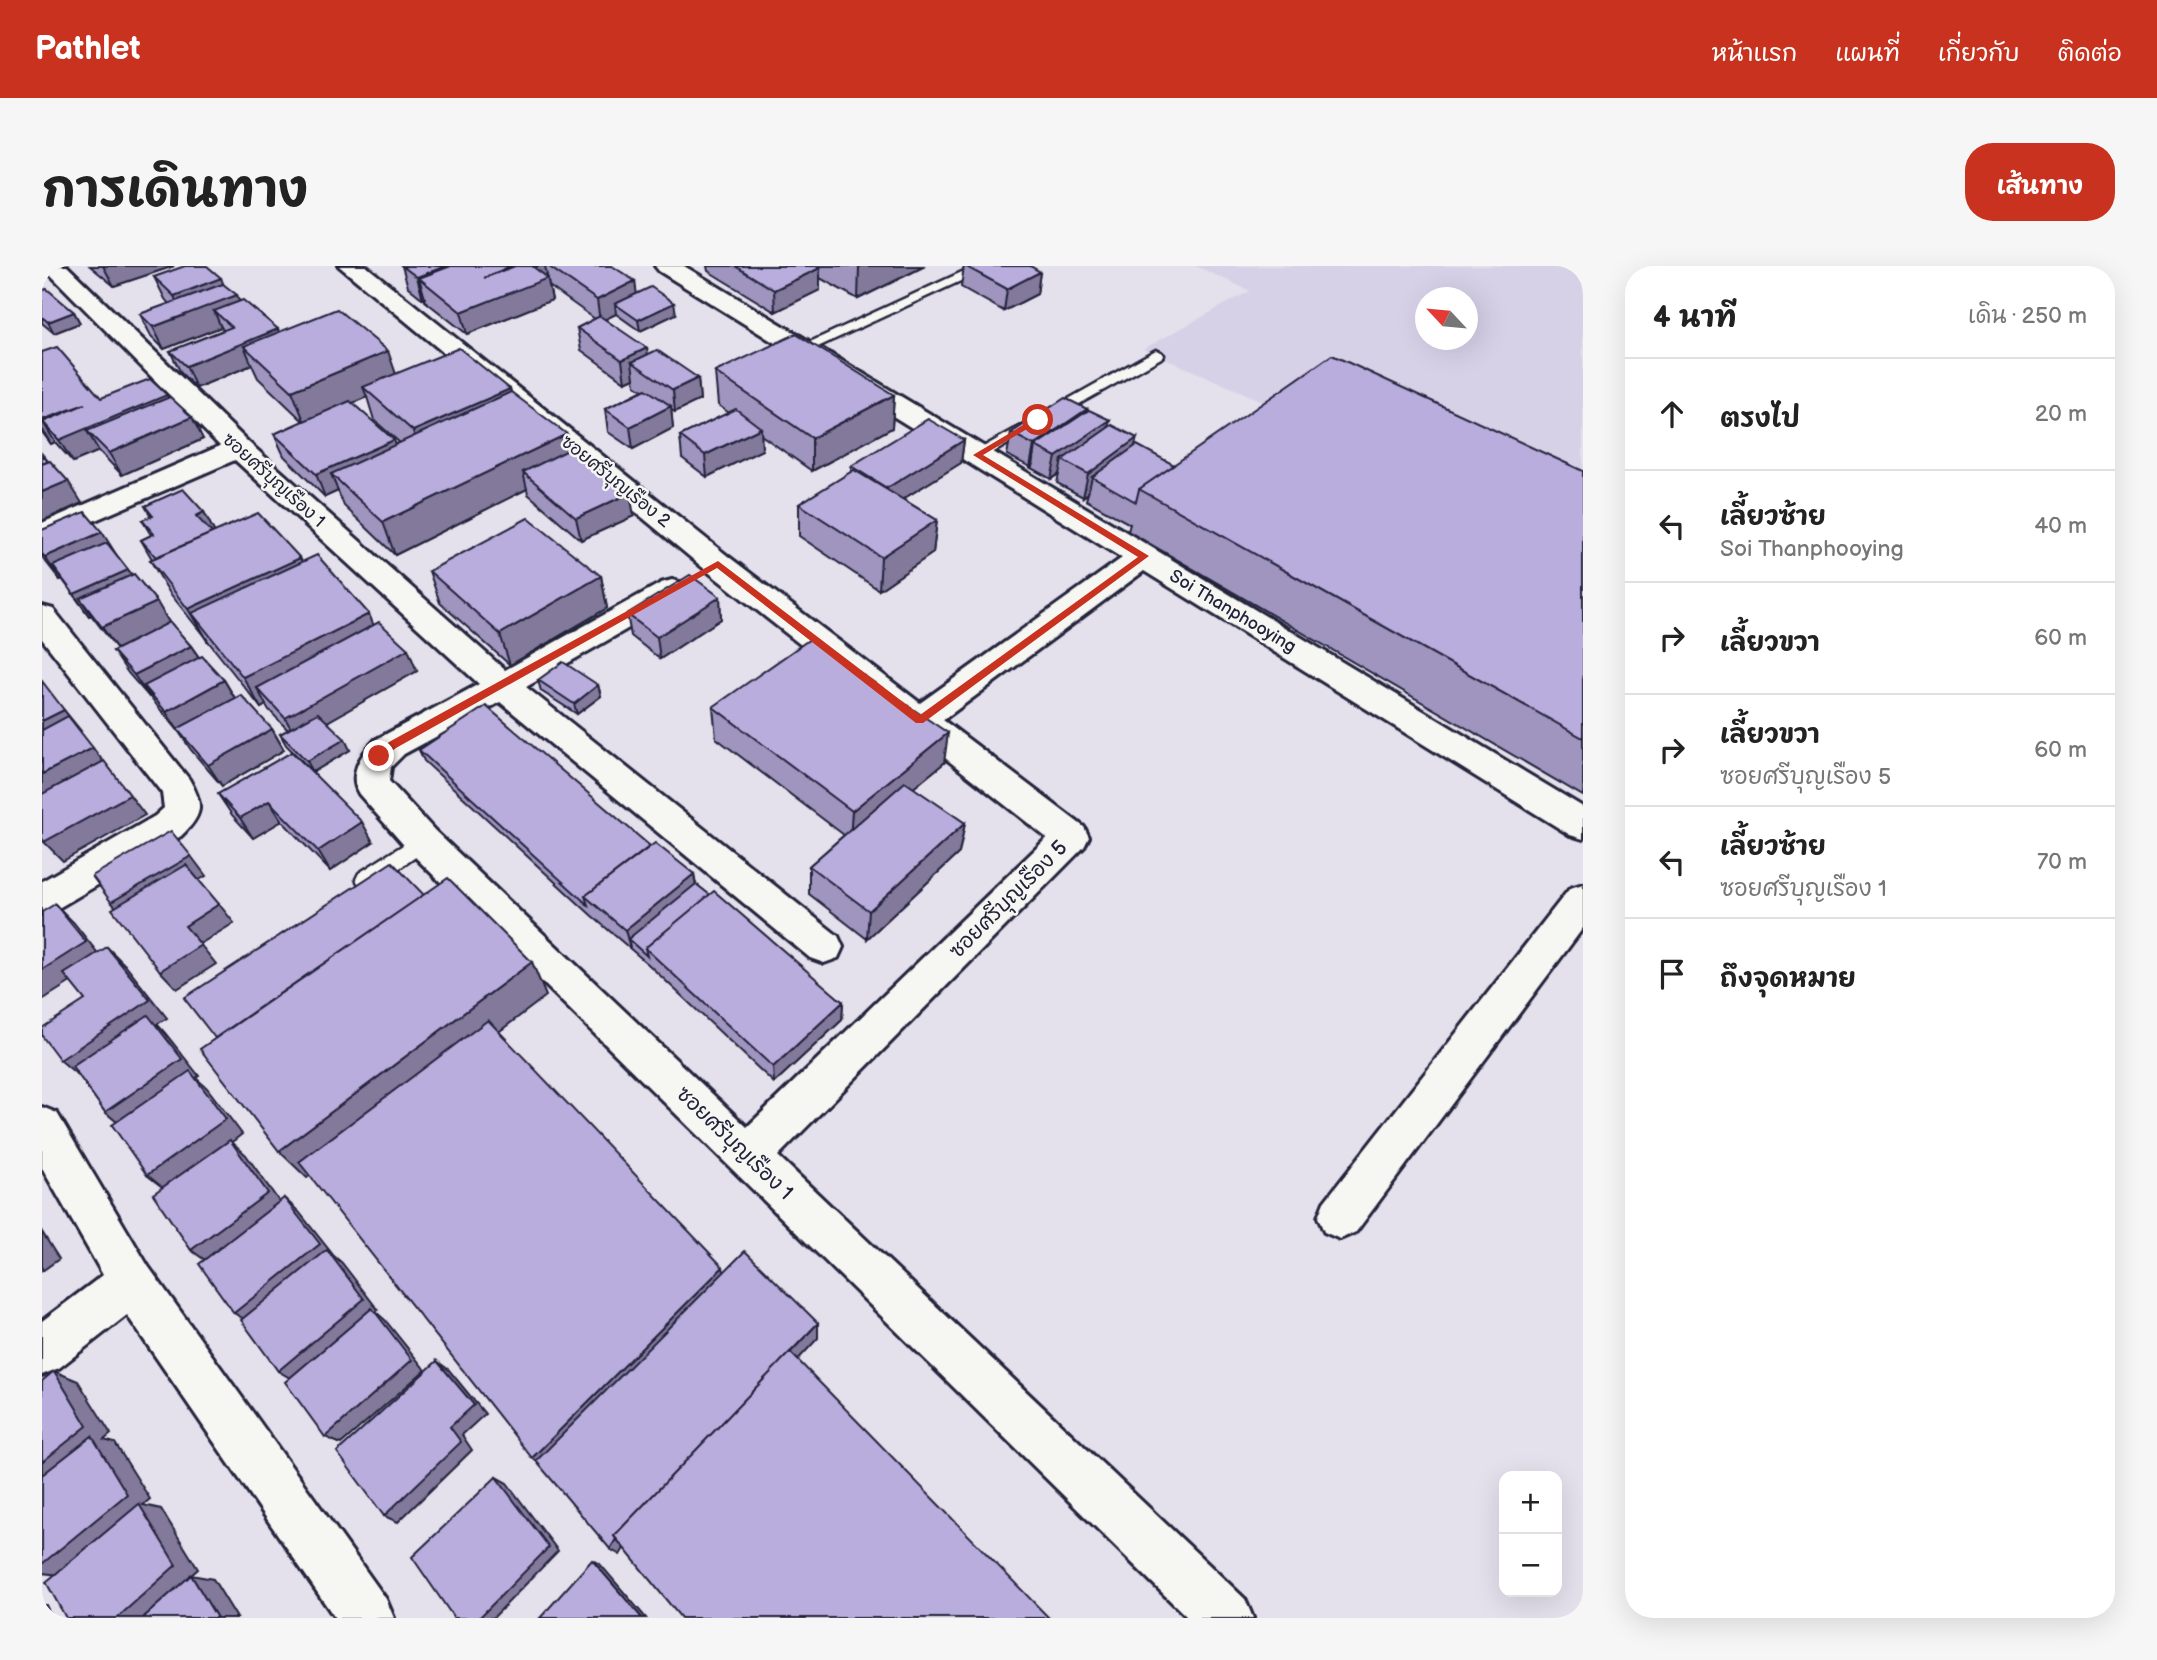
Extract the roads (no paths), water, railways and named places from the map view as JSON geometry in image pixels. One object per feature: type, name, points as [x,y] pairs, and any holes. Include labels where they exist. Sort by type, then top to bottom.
[{"type":"street","name":"ซอยศรีบุญเรือง 1","points":[[54,266],[238,448],[502,686]]},
{"type":"street","name":"ซอยศรีบุญเรือง 2","points":[[351,266],[718,564]]},
{"type":"street","name":"Soi Thanphooying","points":[[667,266],[1583,825]]},
{"type":"street","points":[[42,534],[238,448]]},
{"type":"street","points":[[920,720],[1144,556]]},
{"type":"street","name":"ซอยศรีบุญเรือง 1","points":[[718,564],[392,745],[379,756],[371,772],[371,785],[422,841],[1226,1618]]},
{"type":"street","name":"ซอยศรีบุญเรือง 5","points":[[718,564],[1071,837],[748,1156]]},
{"type":"street","points":[[42,617],[177,788],[182,801],[181,814],[168,827],[42,899]]},
{"type":"street","points":[[502,686],[824,947]]},
{"type":"street","points":[[1340,1217],[1583,899]]},
{"type":"street","points":[[42,1127],[132,1282],[367,1618]]},
{"type":"street","points":[[42,1351],[132,1282]]},
{"type":"lane","points":[[804,348],[986,266]]},
{"type":"lane","points":[[977,455],[1156,355]]},
{"type":"lane","points":[[346,894],[422,841]]}]
